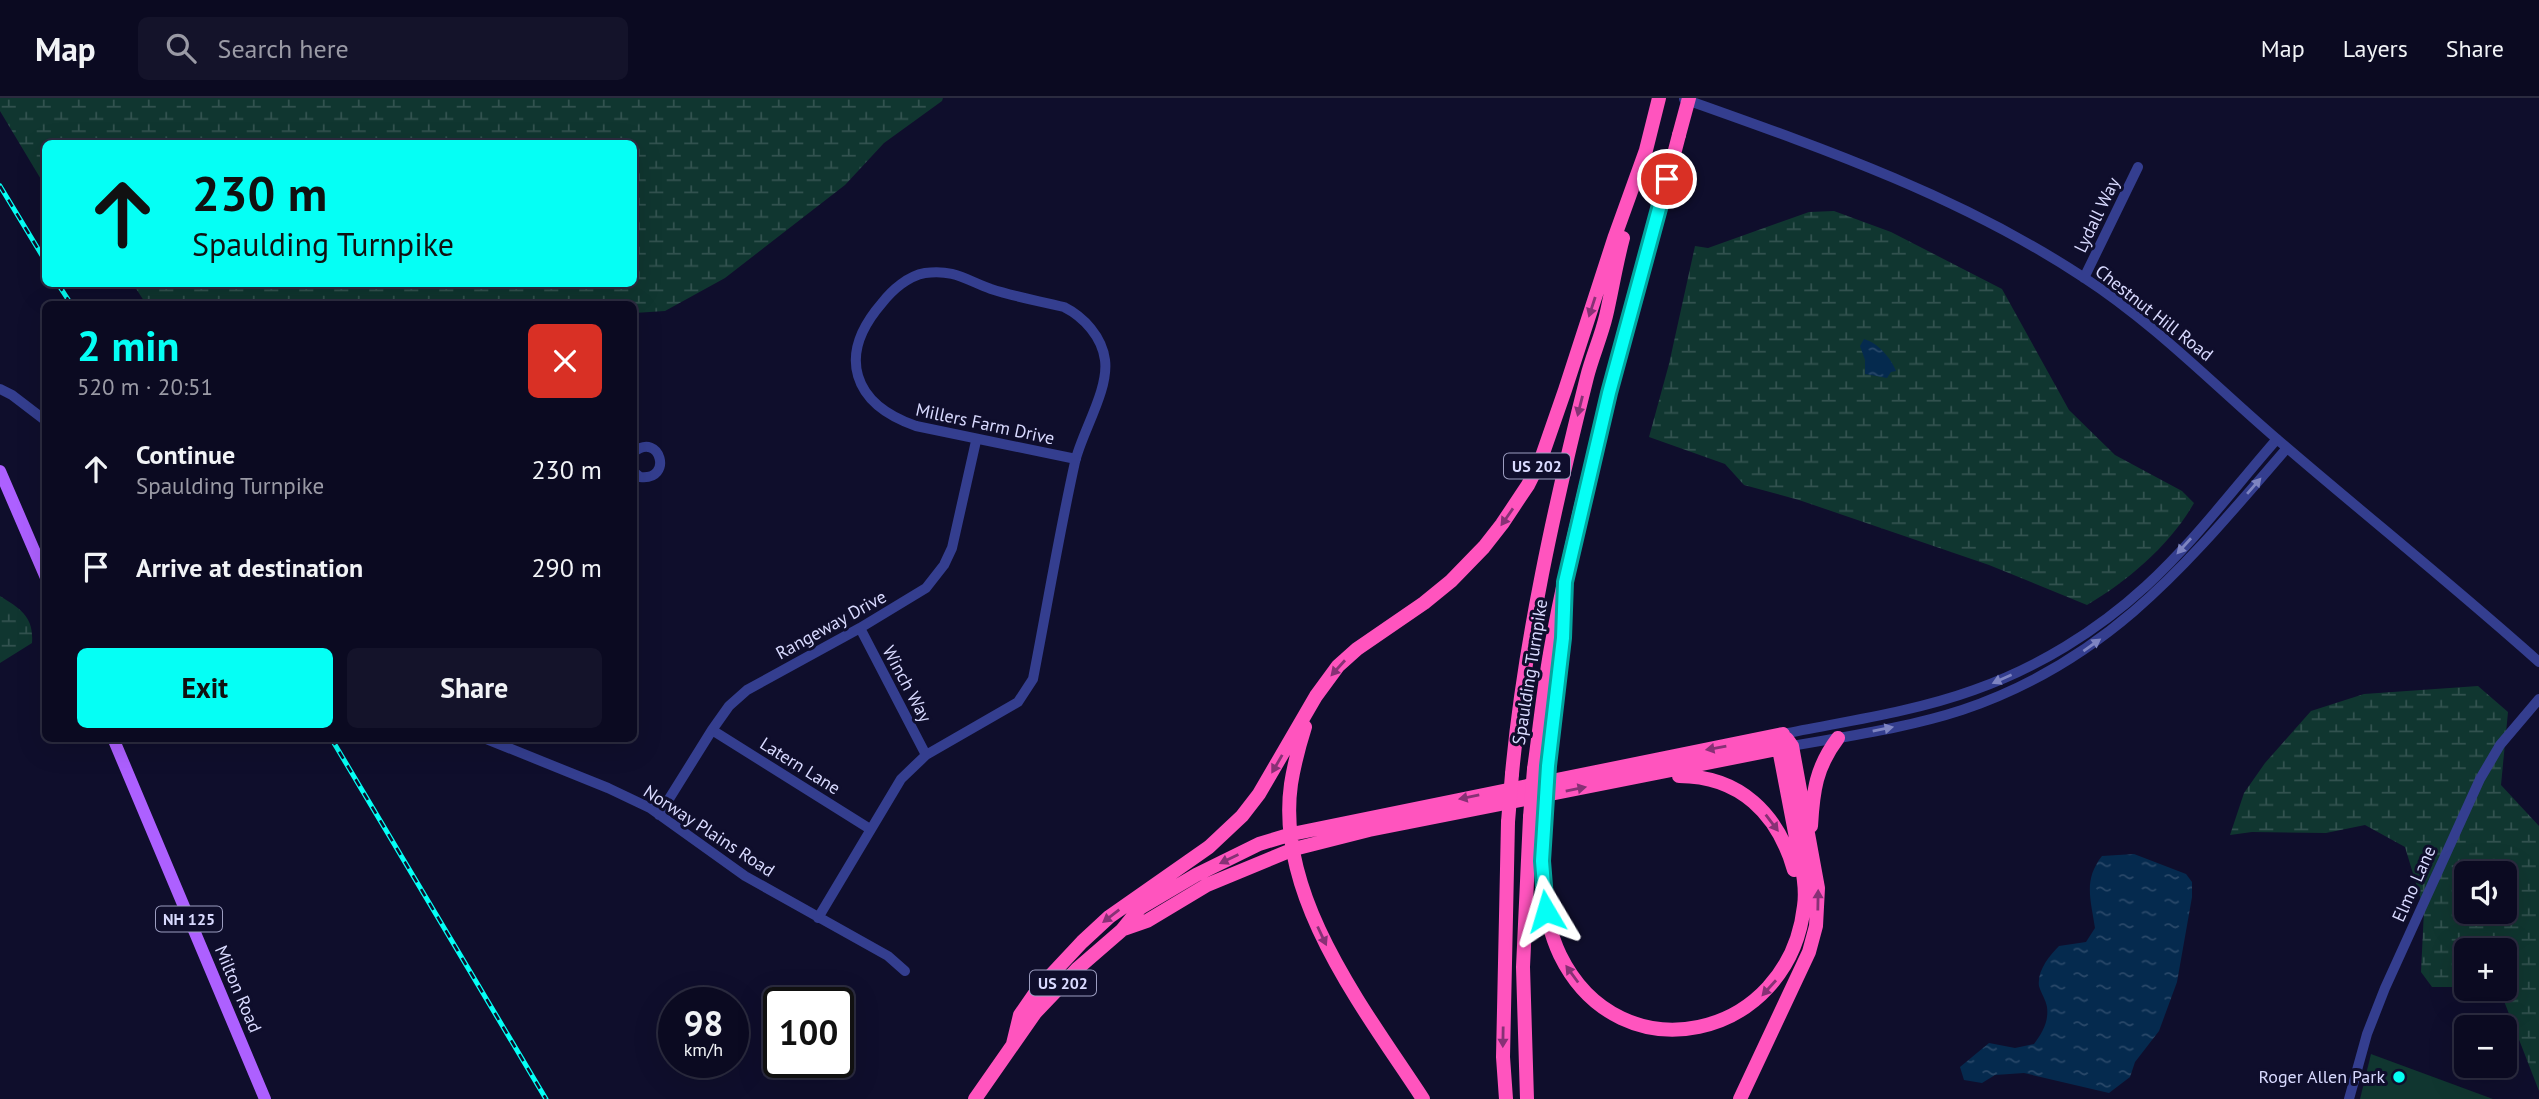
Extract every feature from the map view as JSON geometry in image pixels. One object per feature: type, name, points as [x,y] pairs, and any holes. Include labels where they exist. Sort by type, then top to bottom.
[{"type":"highway","name":"Spaulding Turnpike","points":[[1506,1099],[1503,1057],[1508,822],[1516,731],[1529,650],[1568,455],[1659,98]]},
{"type":"highway","name":"Spaulding Turnpike","points":[[1527,1099],[1523,967],[1552,643],[1609,393],[1689,98]]},
{"type":"highway","name":"US 202","points":[[1013,1044],[1020,1015],[1038,989],[1082,942],[1109,917],[1209,847],[1241,816],[1275,769],[1311,705],[1338,666],[1357,649],[1424,603],[1459,573],[1516,505],[1541,459],[1646,150]]},
{"type":"highway","points":[[1311,705],[1290,786],[1298,873],[1324,942],[1423,1099]]},
{"type":"highway","points":[[1293,841],[1783,734],[1803,876],[1804,905],[1800,928],[1787,963],[1777,979],[1761,996],[1733,1016],[1703,1027],[1675,1029],[1647,1026],[1601,1006],[1574,979],[1556,946],[1546,911],[1537,815]]},
{"type":"highway","points":[[1812,859],[1811,825],[1816,778],[1826,753],[1838,738]]},
{"type":"highway","points":[[1622,780],[1785,748]]},
{"type":"highway","points":[[1740,1099],[1809,952],[1818,902],[1812,859],[1785,748]]},
{"type":"highway","name":"US 202","points":[[975,1099],[1035,1013],[1060,986],[1122,930],[1147,921],[1208,885],[1293,841],[1369,830],[1622,780],[1694,776],[1725,784],[1749,798],[1770,820],[1785,843],[1795,874],[1800,928]]},
{"type":"main road","points":[[0,471],[42,569]]},
{"type":"main road","name":"Milton Road","points":[[115,742],[265,1099]]},
{"type":"street","name":"Chestnut Hill Road","points":[[1682,98],[1796,138],[1909,183],[2010,233],[2084,278],[2123,306],[2203,372],[2287,448],[2539,662]]},
{"type":"street","name":"Lydall Way","points":[[2084,278],[2138,167]]},
{"type":"street","name":"Millers Farm Drive","points":[[818,918],[901,779],[926,755],[1018,702],[1034,678],[1076,459],[1106,374],[1103,352],[1091,329],[1073,312],[1064,307],[990,288],[959,275],[946,272],[922,274],[903,282],[875,310],[858,345],[856,371],[864,393],[877,406],[895,419],[916,426],[1076,459]]},
{"type":"street","points":[[0,389],[42,418]]},
{"type":"street","points":[[1783,734],[1948,699],[2002,679],[2063,648],[2118,610],[2155,577],[2277,439]]},
{"type":"street","name":"Rangeway Drive","points":[[659,815],[712,730],[729,706],[747,690],[926,588],[944,565],[952,548],[976,440]]},
{"type":"street","points":[[637,450],[650,447],[659,454],[661,461],[653,476],[640,477],[637,474]]},
{"type":"street","points":[[1785,748],[1919,722],[1972,707],[2004,694],[2079,654],[2131,616],[2171,579],[2287,448]]},
{"type":"street","name":"Winch Way","points":[[860,628],[926,755]]},
{"type":"street","name":"Elmo Lane","points":[[2349,1099],[2367,1034],[2385,988],[2480,779],[2500,745],[2539,699]]},
{"type":"street","name":"Latern Lane","points":[[712,730],[870,829]]},
{"type":"street","name":"Norway Plains Road","points":[[494,742],[608,788],[659,815],[745,876],[888,956],[905,971]]},
{"type":"green space","points":[[0,98],[943,98],[884,143],[845,185],[725,278],[665,311],[637,313],[637,301],[144,301],[135,287],[637,287],[637,140],[42,140],[42,181],[0,111]]},
{"type":"green space","points":[[1834,211],[1891,232],[2002,289],[2069,410],[2115,455],[2182,491],[2194,503],[2173,533],[2147,561],[2118,585],[2087,605],[1989,565],[1799,500],[1744,485],[1725,464],[1649,437],[1669,364],[1695,246],[1708,248],[1809,212]]},
{"type":"green space","points":[[0,596],[25,615],[31,627],[32,643],[0,663]]},
{"type":"green space","points":[[2478,686],[2508,712],[2501,785],[2539,826],[2539,1091],[2517,1034],[2517,1015],[2509,1015],[2504,1001],[2517,1001],[2517,938],[2454,938],[2454,987],[2432,987],[2421,972],[2424,910],[2405,847],[2365,825],[2326,833],[2252,832],[2230,835],[2244,793],[2265,763],[2311,711],[2364,694]]},
{"type":"green space","name":"Roger Allen Park","points":[[2371,1054],[2493,1099],[2360,1099]]},
{"type":"water","points":[[1864,339],[1879,347],[1891,361],[1896,371],[1891,372],[1887,378],[1865,374],[1865,360],[1860,346]]},
{"type":"water","points":[[2134,854],[2186,874],[2192,882],[2192,897],[2177,982],[2159,1031],[2135,1062],[2130,1077],[2109,1093],[2024,1073],[1995,1075],[1982,1083],[1964,1080],[1960,1067],[1989,1043],[2015,1048],[2034,1044],[2047,1018],[2046,1004],[2039,986],[2044,964],[2059,946],[2086,942],[2095,928],[2090,882],[2096,865],[2102,856]]},
{"type":"railway","points":[[0,186],[42,255]]},
{"type":"railway","points":[[60,287],[69,301]]},
{"type":"railway","points":[[333,742],[546,1099]]},
{"type":"place","name":"Roger Allen Park","points":[[2399,1077]]},
{"type":"route","points":[[1546,911],[1542,861],[1548,766],[1563,638],[1565,582],[1609,393],[1667,179]]}]
